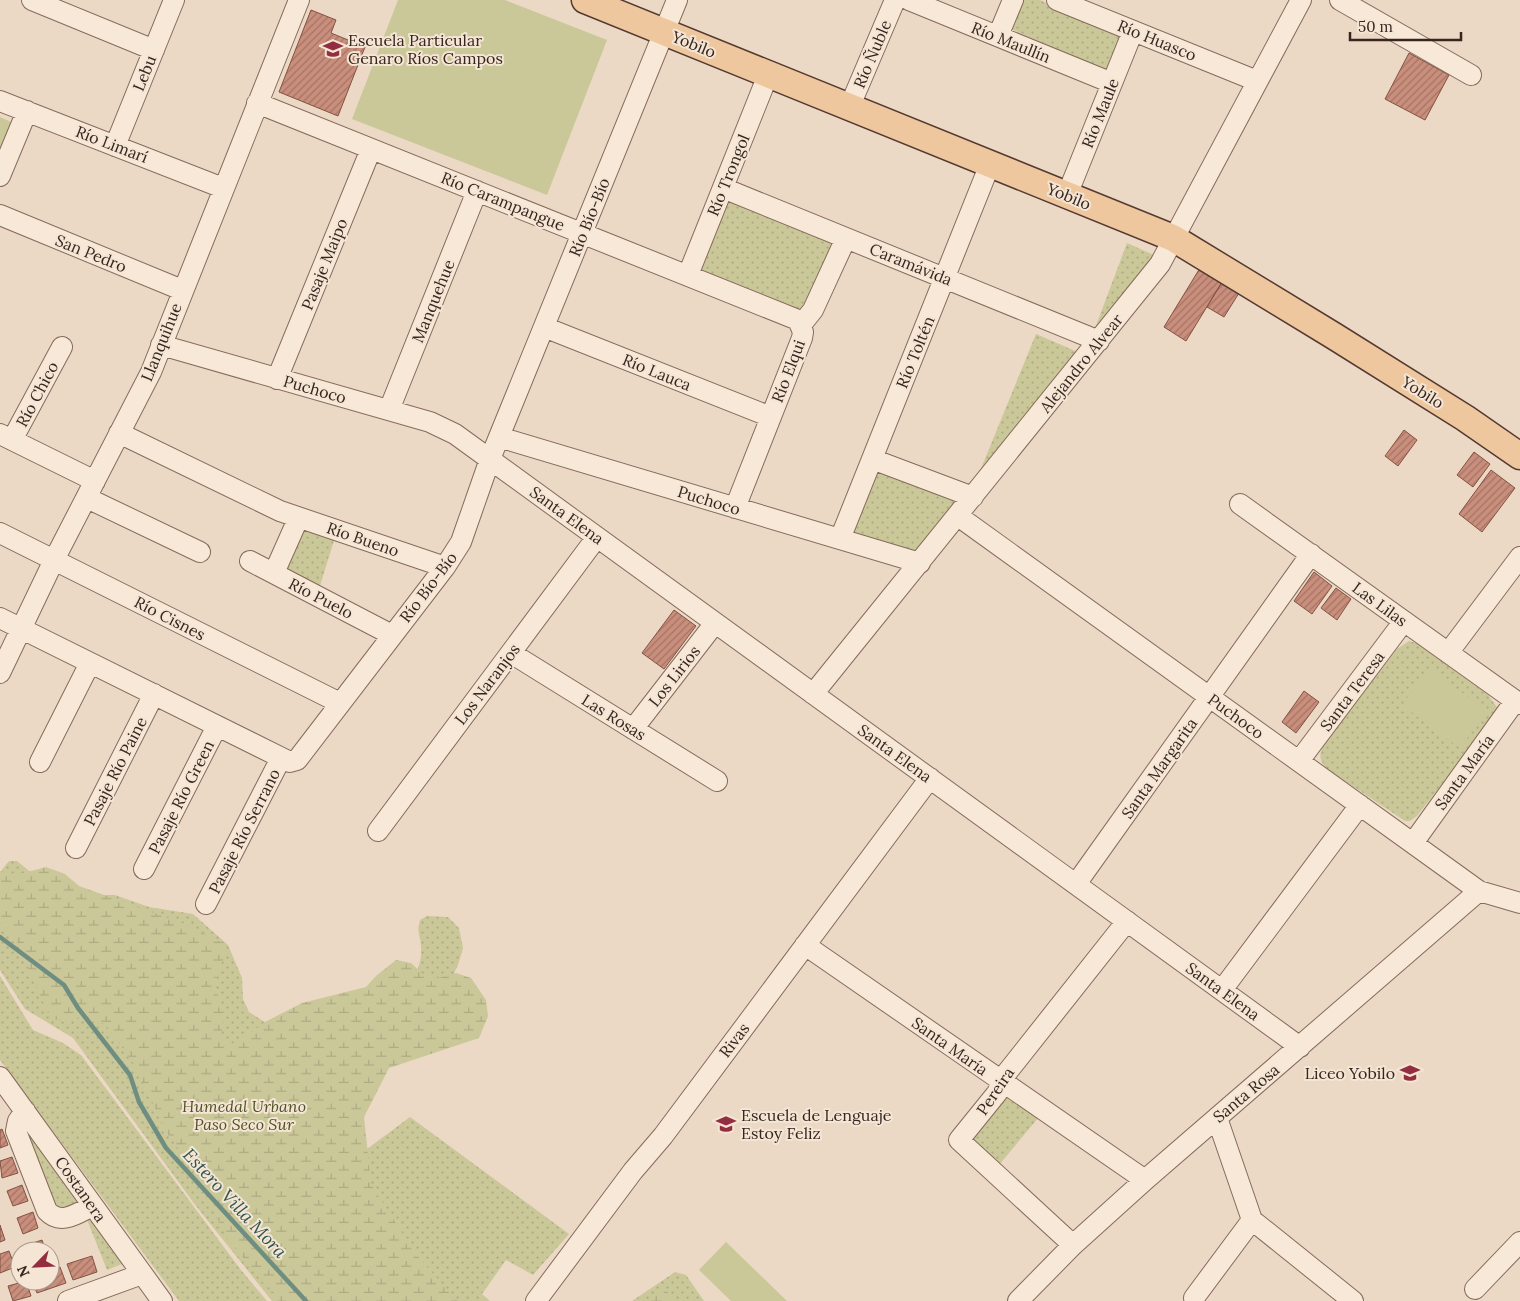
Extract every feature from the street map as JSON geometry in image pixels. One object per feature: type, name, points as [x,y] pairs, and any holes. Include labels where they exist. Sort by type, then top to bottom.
[{"type":"main road","name":"Yobilo","points":[[585,0],[1173,238],[1465,418],[1520,456]]},
{"type":"street","points":[[32,0],[154,50]]},
{"type":"street","name":"Lebu","points":[[115,146],[174,0]]},
{"type":"street","name":"Llanquihue","points":[[0,673],[54,560],[144,386],[299,0]]},
{"type":"street","name":"Río Bío-Bío","points":[[281,758],[290,762],[297,760],[446,567],[461,542],[490,459],[677,0]]},
{"type":"street","name":"Río Ñuble","points":[[850,108],[895,0]]},
{"type":"street","name":"Río Maullín","points":[[909,0],[1112,83]]},
{"type":"street","points":[[998,36],[1013,0]]},
{"type":"street","name":"Río Huasco","points":[[1057,0],[1258,81]]},
{"type":"street","name":"Alejandro Alvear","points":[[813,694],[1160,264],[1301,0]]},
{"type":"street","points":[[1340,0],[1471,75]]},
{"type":"street","name":"Río Maule","points":[[1067,195],[1134,31]]},
{"type":"street","name":"Río Trongol","points":[[688,275],[768,75]]},
{"type":"street","name":"Río Limarí","points":[[0,101],[223,188]]},
{"type":"street","name":"Río Carampangue","points":[[257,103],[793,317],[801,325]]},
{"type":"street","points":[[0,176],[28,111]]},
{"type":"street","name":"Pasaje Maipo","points":[[277,379],[370,148]]},
{"type":"street","name":"Río Toltén","points":[[840,539],[990,164]]},
{"type":"street","name":"Caramávida","points":[[723,188],[1100,340]]},
{"type":"street","name":"Manquehue","points":[[388,410],[477,191]]},
{"type":"street","name":"San Pedro","points":[[0,215],[182,290]]},
{"type":"street","name":"Río Elqui","points":[[735,508],[802,338],[801,325],[814,310],[846,238]]},
{"type":"street","name":"Río Lauca","points":[[544,327],[771,417]]},
{"type":"street","name":"Puchoco","points":[[161,345],[442,427],[490,459]]},
{"type":"street","name":"Río Chico","points":[[6,437],[62,347]]},
{"type":"street","name":"Río Bueno","points":[[119,433],[289,515],[446,567]]},
{"type":"street","points":[[6,437],[200,552]]},
{"type":"street","name":"Puchoco","points":[[499,437],[920,563]]},
{"type":"street","name":"Santa Elena","points":[[490,459],[1300,1047]]},
{"type":"street","points":[[872,459],[973,497]]},
{"type":"street","name":"Las Lilas","points":[[1240,504],[1518,702]]},
{"type":"street","points":[[274,574],[289,515]]},
{"type":"street","name":"Puchoco","points":[[958,516],[1479,891],[1520,902]]},
{"type":"street","name":"Río Cisnes","points":[[0,533],[340,704]]},
{"type":"street","name":"Los Naranjos","points":[[378,831],[597,537]]},
{"type":"street","name":"Santa Margarita","points":[[1076,884],[1311,554]]},
{"type":"street","points":[[1448,653],[1520,556]]},
{"type":"street","name":"Río Puelo","points":[[250,562],[392,635]]},
{"type":"street","points":[[0,618],[281,758]]},
{"type":"street","name":"Santa Teresa","points":[[1299,761],[1404,622]]},
{"type":"street","name":"Los Lirios","points":[[633,729],[715,623]]},
{"type":"street","name":"Las Rosas","points":[[510,653],[717,782]]},
{"type":"street","points":[[40,762],[90,662]]},
{"type":"street","name":"Pasaje Río Paine","points":[[76,848],[154,694]]},
{"type":"street","name":"Santa María","points":[[1413,843],[1518,702]]},
{"type":"street","name":"Pasaje Río Green","points":[[144,869],[217,726]]},
{"type":"street","name":"Pasaje Río Serrano","points":[[206,904],[281,758]]},
{"type":"street","name":"Rivas","points":[[536,1301],[930,778]]},
{"type":"street","points":[[1222,990],[1360,806]]},
{"type":"street","name":"Santa Rosa","points":[[1018,1301],[1073,1245],[1145,1180],[1479,891]]},
{"type":"street","name":"Pereira","points":[[1073,1245],[959,1140],[998,1093],[1005,1075],[1127,921]]},
{"type":"street","name":"Santa María","points":[[805,945],[1145,1180]]},
{"type":"street","name":"Costanera","points":[[1,1080],[162,1301]]},
{"type":"street","points":[[25,1111],[18,1121],[16,1132],[47,1211],[54,1217],[65,1218],[92,1206]]},
{"type":"street","points":[[1217,1118],[1252,1220],[1353,1301]]},
{"type":"street","points":[[1194,1298],[1252,1220]]},
{"type":"street","points":[[1475,1289],[1520,1242]]},
{"type":"street","points":[[75,1300],[142,1274]]},
{"type":"green space","points":[[398,0],[505,0],[607,40],[547,195],[352,119]]},
{"type":"green space","points":[[1023,0],[1040,0],[1120,36],[1106,70],[1011,29]]},
{"type":"green space","points":[[0,117],[11,122],[0,148]]},
{"type":"green space","points":[[727,193],[838,240],[808,314],[697,271]]},
{"type":"green space","points":[[1127,243],[1156,256],[1094,331]]},
{"type":"green space","points":[[1036,334],[1080,353],[976,481]]},
{"type":"green space","points":[[877,468],[960,500],[921,549],[910,551],[848,534]]},
{"type":"green space","points":[[302,524],[336,534],[319,589],[282,574]]},
{"type":"green space","points":[[1409,641],[1416,643],[1488,695],[1497,707],[1493,719],[1417,816],[1410,821],[1405,821],[1327,769],[1322,763],[1320,755],[1323,746],[1397,649]]},
{"type":"green space","points":[[1429,668],[1487,711],[1460,748],[1402,705]]},
{"type":"green space","name":"Humedal Urbano Paso Seco Sur","points":[[9,861],[17,861],[39,879],[100,902],[105,895],[115,895],[149,907],[193,914],[228,945],[242,978],[243,999],[249,1012],[271,1026],[411,983],[421,958],[421,943],[418,929],[420,920],[427,916],[448,917],[459,928],[463,948],[458,965],[440,1002],[340,1105],[363,1152],[410,1117],[569,1234],[533,1275],[506,1260],[482,1294],[490,1301],[272,1301],[196,1206],[73,1038],[25,1009],[0,970],[0,872]]},
{"type":"green space","name":"Humedal Urbano Paso Seco Sur","points":[[46,867],[65,874],[79,886],[188,925],[226,945],[225,955],[217,971],[215,981],[225,1015],[222,1029],[224,1041],[236,1044],[265,1022],[302,1003],[366,987],[396,960],[411,963],[424,975],[439,978],[456,973],[471,978],[486,1000],[488,1016],[479,1038],[389,1068],[364,1117],[371,1184],[415,1253],[457,1301],[278,1301],[227,1238],[190,1164],[167,1133],[134,1064],[106,1025],[84,1014],[68,1023],[50,1018],[15,937],[0,921],[0,871],[5,873],[29,872]]},
{"type":"green space","points":[[0,976],[33,1030],[63,1043],[81,1055],[241,1270],[267,1301],[179,1301],[0,1060]]},
{"type":"green space","points":[[1002,1096],[1008,1096],[1039,1117],[999,1165],[970,1142]]},
{"type":"green space","points":[[25,1128],[80,1204],[57,1213]]},
{"type":"green space","points":[[91,1215],[122,1256],[122,1264],[107,1270],[86,1217]]},
{"type":"green space","points":[[726,1242],[787,1301],[731,1301],[699,1270]]},
{"type":"green space","points":[[675,1272],[686,1275],[704,1301],[632,1301]]},
{"type":"green space","points":[[664,1288],[675,1301],[648,1301]]},
{"type":"building","name":"Escuela Particular Genaro Ríos Campos","points":[[311,10],[336,20],[331,33],[365,47],[338,116],[279,92]]},
{"type":"building","points":[[1409,53],[1449,75],[1425,120],[1385,99]]},
{"type":"building","points":[[1200,268],[1222,282],[1186,341],[1164,327]]},
{"type":"building","points":[[1222,282],[1239,293],[1224,317],[1207,307]]},
{"type":"building","points":[[1404,430],[1417,440],[1398,466],[1385,456]]},
{"type":"building","points":[[1474,452],[1490,464],[1473,487],[1457,475]]},
{"type":"building","points":[[1491,470],[1515,488],[1482,532],[1459,514]]},
{"type":"building","points":[[1314,572],[1332,586],[1312,614],[1294,601]]},
{"type":"building","points":[[1336,588],[1351,599],[1337,620],[1321,608]]},
{"type":"building","points":[[674,610],[696,626],[664,669],[642,653]]},
{"type":"building","points":[[1304,691],[1319,702],[1296,733],[1282,722]]},
{"type":"building","points":[[2,1129],[8,1145],[0,1148],[0,1130]]},
{"type":"building","points":[[12,1157],[18,1173],[2,1178],[0,1161]]},
{"type":"building","points":[[22,1185],[28,1201],[13,1206],[7,1191]]},
{"type":"building","points":[[33,1212],[38,1228],[23,1234],[17,1218]]},
{"type":"building","points":[[0,1225],[5,1240],[0,1242]]},
{"type":"building","points":[[9,1251],[10,1254],[10,1269],[0,1273],[0,1254]]},
{"type":"building","points":[[92,1256],[97,1272],[73,1280],[67,1264]]},
{"type":"building","points":[[60,1267],[66,1283],[60,1285]]},
{"type":"building","points":[[10,1285],[10,1291],[29,1291],[31,1296],[13,1301],[8,1286]]},
{"type":"waterway","name":"Estero Villa Mora","points":[[0,937],[64,985],[78,1008],[130,1075],[139,1102],[166,1148],[306,1301]]},
{"type":"place","name":"Escuela Particular Genaro Ríos Campos","points":[[333,49]]},
{"type":"place","name":"Liceo Yobilo","points":[[1410,1073]]},
{"type":"place","name":"Escuela de Lenguaje Estoy Feliz","points":[[726,1124]]}]
